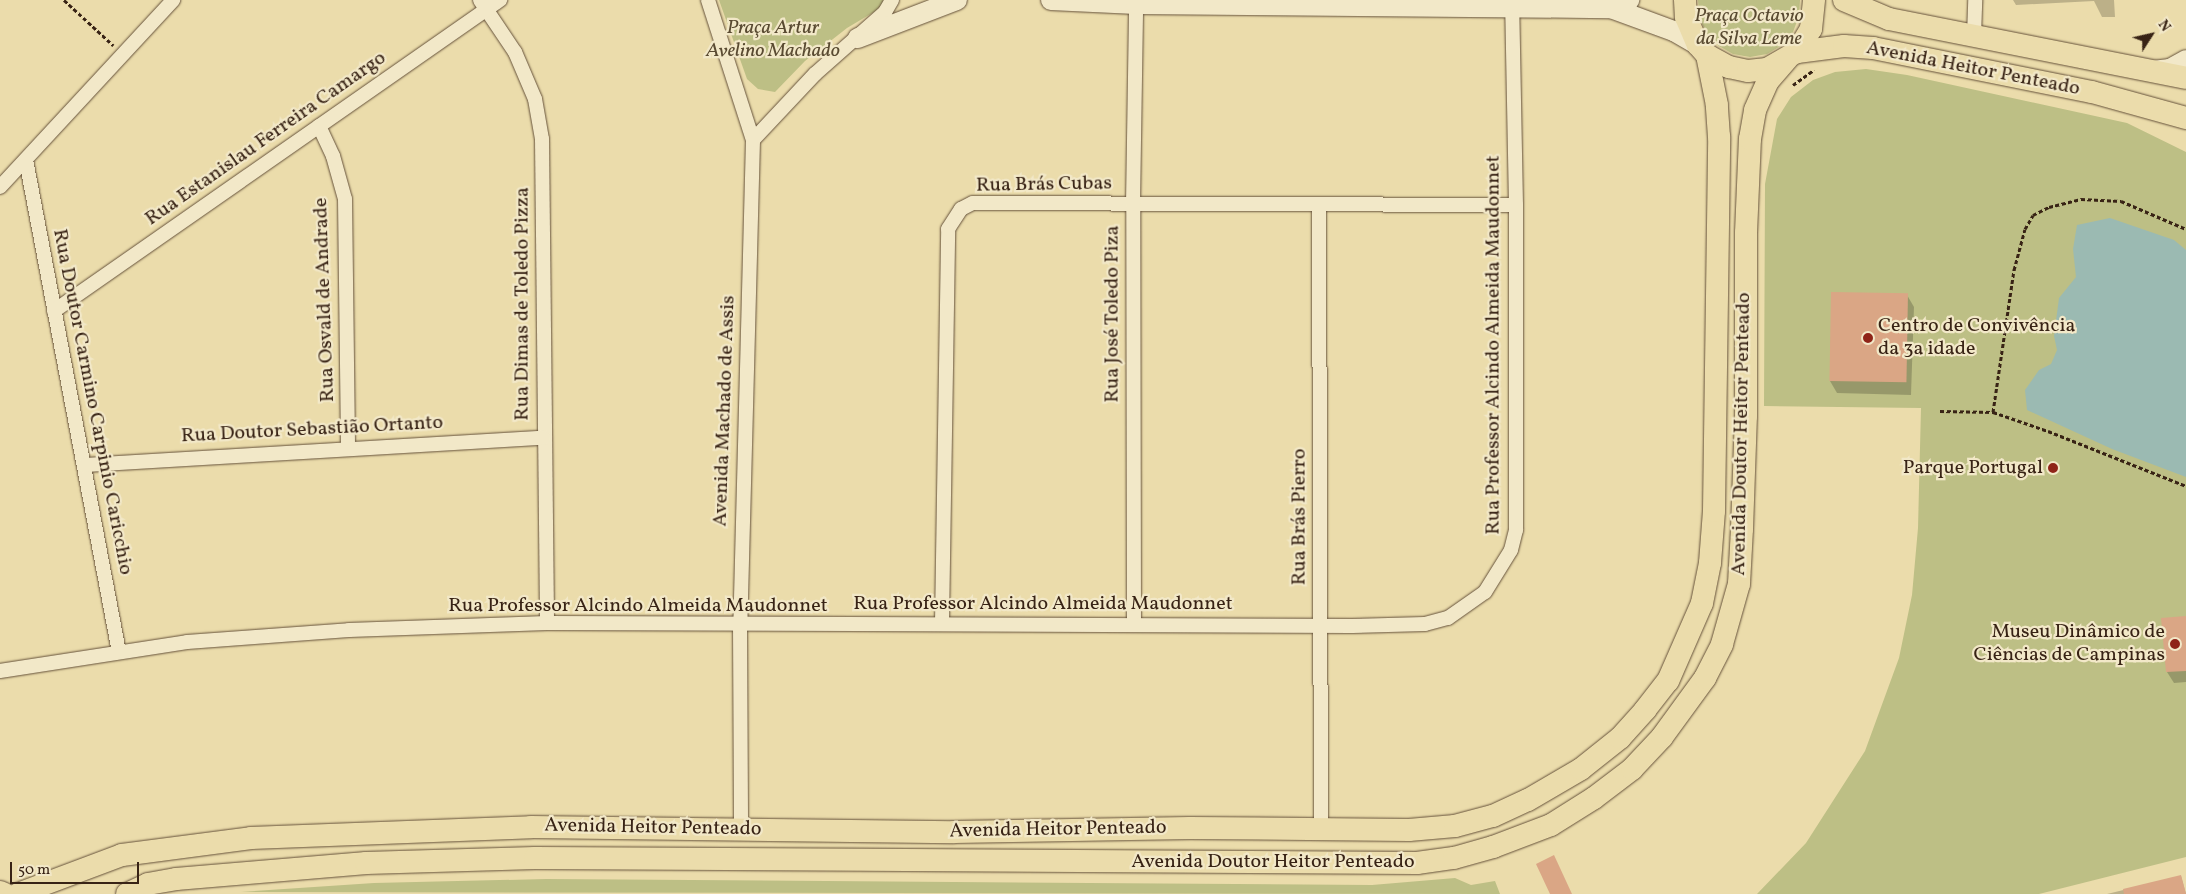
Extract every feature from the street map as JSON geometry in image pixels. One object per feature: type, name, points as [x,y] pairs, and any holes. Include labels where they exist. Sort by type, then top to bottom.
[{"type":"main road","points":[[1685,0],[1686,17],[1703,50],[1729,67],[1748,71],[1767,69],[1792,56],[1811,29],[1814,0]]},
{"type":"main road","points":[[1844,0],[1889,19],[2186,78]]},
{"type":"main road","name":"Avenida Heitor Penteado","points":[[1792,56],[1844,46],[1873,48],[2092,92],[2147,109]]},
{"type":"main road","name":"Avenida Doutor Heitor Penteado","points":[[1296,829],[1409,830],[1455,826],[1493,816],[1528,800],[1581,769],[1620,738],[1668,681],[1687,643],[1702,603],[1710,563],[1714,511],[1718,137],[1717,105],[1703,50]]},
{"type":"main road","name":"Avenida Doutor Heitor Penteado","points":[[1037,862],[1368,865],[1454,858],[1551,825],[1594,798],[1632,769],[1662,737],[1705,678],[1718,653],[1739,584],[1746,416],[1746,233],[1750,139],[1755,110],[1765,89],[1792,56]]},
{"type":"main road","points":[[2147,109],[2186,118]]},
{"type":"main road","points":[[2147,109],[2186,128]]},
{"type":"main road","name":"Avenida Heitor Penteado","points":[[18,894],[122,855],[251,838],[531,827],[1296,829]]},
{"type":"main road","name":"Avenida Heitor Penteado","points":[[127,894],[148,884],[176,879],[366,863],[535,858],[1037,862]]},
{"type":"main road","points":[[0,892],[5,894]]},
{"type":"street","points":[[0,187],[172,0]]},
{"type":"street","name":"Rua Estanislau Ferreira Camargo","points":[[54,311],[320,126],[484,4],[500,0]]},
{"type":"street","name":"Avenida Machado de Assis","points":[[708,0],[753,140],[740,625],[741,829]]},
{"type":"street","points":[[753,140],[829,62],[885,12],[892,0]]},
{"type":"street","points":[[858,38],[957,0]]},
{"type":"street","points":[[1051,0],[1512,5],[1620,4],[1674,31],[1703,50]]},
{"type":"street","points":[[1974,36],[1975,0]]},
{"type":"street","name":"Rua José Toledo Piza","points":[[1134,624],[1132,204],[1141,2]]},
{"type":"street","name":"Rua Dimas de Toledo Pizza","points":[[484,4],[515,52],[535,100],[542,139],[543,438],[547,623]]},
{"type":"street","name":"Rua Professor Alcindo Almeida Maudonnet","points":[[0,671],[186,642],[349,630],[547,623],[740,625],[942,623],[1425,624],[1448,618],[1484,592],[1511,550],[1516,530],[1516,205],[1512,5]]},
{"type":"street","points":[[2153,71],[2170,69],[2186,60]]},
{"type":"street","name":"Rua Osvald de Andrade","points":[[320,126],[334,156],[345,199],[348,447]]},
{"type":"street","name":"Rua Doutor Carmino Carpinio Caricchio","points":[[26,160],[119,652]]},
{"type":"street","name":"Rua Brás Cubas","points":[[942,623],[948,229],[952,218],[973,203],[1516,205]]},
{"type":"street","name":"Rua Brás Pierro","points":[[1319,204],[1321,829]]},
{"type":"street","name":"Rua Doutor Sebastião Ortanto","points":[[84,464],[348,447],[543,438]]},
{"type":"path","points":[[64,0],[123,54]]},
{"type":"path","points":[[1993,412],[2014,270],[2025,229],[2033,215],[2049,206],[2081,199],[2121,201],[2186,229]]},
{"type":"path","points":[[1940,411],[1993,412],[2048,431],[2186,486]]},
{"type":"green space","name":"Praça Artur Avelino Machado","points":[[719,0],[884,0],[884,2],[879,9],[847,28],[805,61],[775,92],[758,89],[747,79]]},
{"type":"green space","name":"Praça Octavio da Silva Leme","points":[[1698,0],[1800,0],[1799,16],[1793,32],[1782,45],[1767,54],[1750,57],[1733,54],[1719,46],[1707,35],[1700,19]]},
{"type":"green space","name":"Parque Portugal","points":[[1866,69],[1907,75],[2127,123],[2186,152],[2186,857],[2039,894],[1757,894],[1806,843],[1865,751],[1899,658],[1912,595],[1918,528],[1921,408],[1764,406],[1765,184],[1777,119],[1791,97],[1813,80],[1835,72]]},
{"type":"green space","points":[[1455,878],[1471,885],[1495,881],[1500,894],[241,892],[374,883],[546,879],[1372,885]]},
{"type":"water","points":[[2110,218],[2174,240],[2186,250],[2186,477],[2112,449],[2027,410],[2025,390],[2039,370],[2051,364],[2057,350],[2054,336],[2059,298],[2076,277],[2073,249],[2077,225]]},
{"type":"building","name":"Centro de Convivência da 3a idade","points":[[1831,292],[1908,293],[1906,382],[1829,381]]},
{"type":"building","name":"Museu Dinâmico de Ciências de Campinas","points":[[2186,616],[2186,671],[2166,672],[2161,618]]},
{"type":"building","points":[[1554,855],[1572,894],[1550,894],[1536,864]]},
{"type":"building","points":[[2181,875],[2186,894],[2124,894],[2123,889]]},
{"type":"place","name":"Centro de Convivência da 3a idade","points":[[1868,338]]},
{"type":"place","name":"Parque Portugal","points":[[2053,468]]},
{"type":"place","name":"Museu Dinâmico de Ciências de Campinas","points":[[2175,644]]}]
